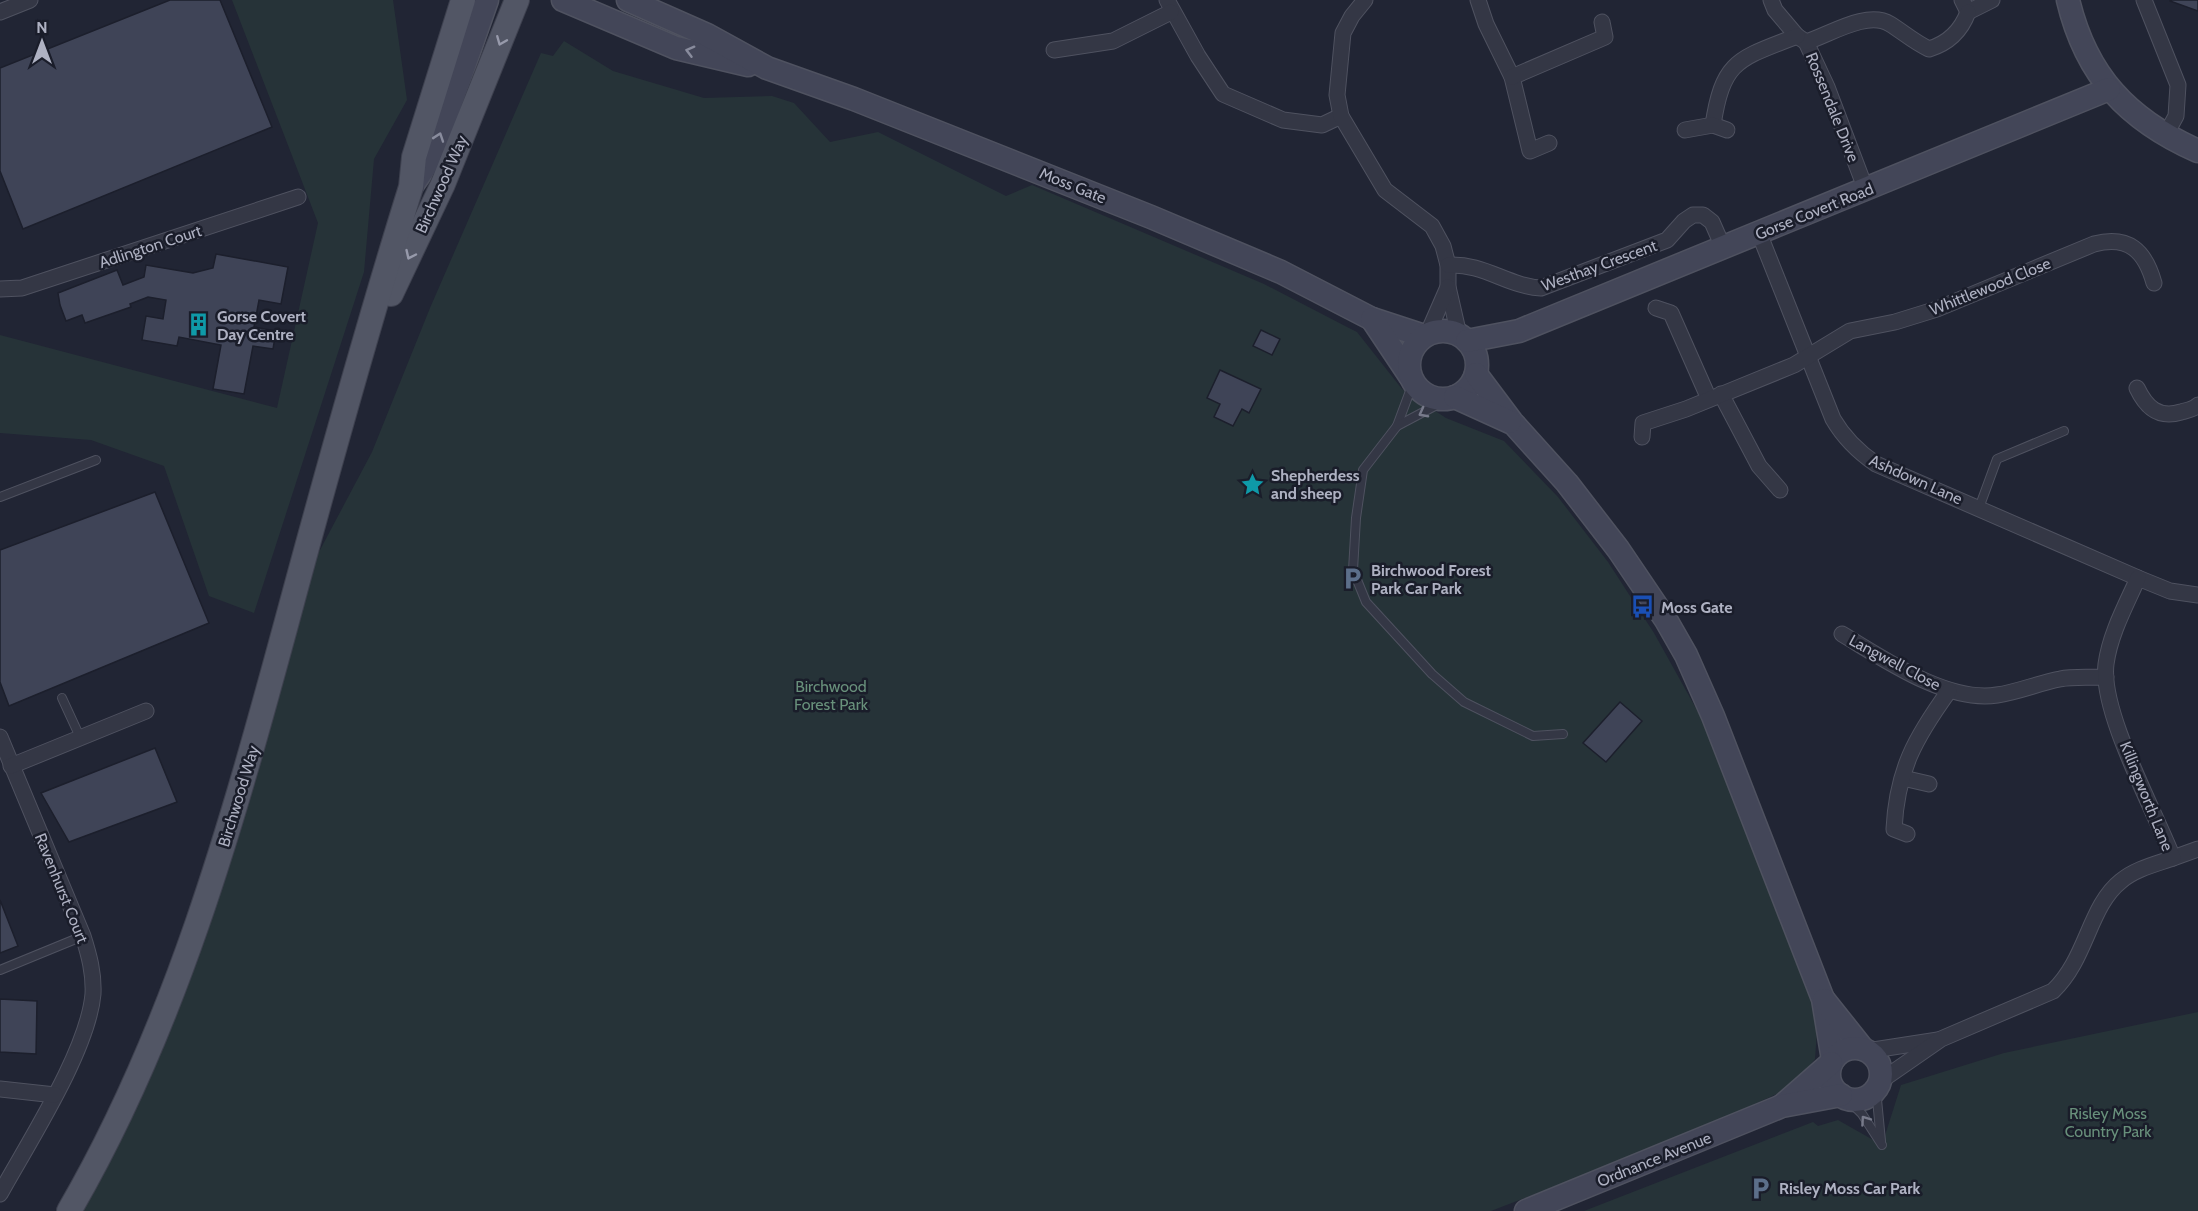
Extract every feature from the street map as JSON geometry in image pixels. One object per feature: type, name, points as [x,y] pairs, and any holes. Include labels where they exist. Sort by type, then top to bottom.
[{"type":"main road","name":"Birchwood Way","points":[[69,1211],[121,1112],[170,1000],[200,918],[256,736],[358,364],[411,188],[414,157],[463,0]]},
{"type":"main road","name":"Birchwood Way","points":[[358,364],[443,183],[517,0]]},
{"type":"street","points":[[0,12],[30,0]]},
{"type":"street","points":[[411,188],[432,157],[488,0]]},
{"type":"street","name":"Moss Gate","points":[[563,0],[676,48],[729,62],[767,68]]},
{"type":"street","name":"Moss Gate","points":[[628,0],[707,35],[767,68],[854,99],[1162,221],[1281,272],[1371,319],[1426,335],[1443,331],[1463,338],[1473,348],[1477,370],[1512,422],[1567,483],[1618,549],[1680,644],[1713,716],[1823,999],[1832,1062]]},
{"type":"street","points":[[1365,0],[1352,16],[1343,33],[1337,95],[1341,116],[1385,190],[1432,226],[1443,246],[1448,265],[1448,287],[1463,338]]},
{"type":"street","points":[[1478,0],[1486,24],[1512,77],[1530,151],[1549,143]]},
{"type":"street","name":"Rossendale Drive","points":[[1771,0],[1775,10],[1802,39],[1827,87],[1866,190]]},
{"type":"street","points":[[1685,130],[1720,128],[1718,93],[1731,70],[1751,54],[1802,39],[1829,35],[1850,24],[1876,20],[1888,22],[1929,49],[1954,36],[1963,26],[1965,6],[1992,0]]},
{"type":"street","points":[[2068,0],[2090,59],[2109,89],[2141,120],[2165,136],[2198,151]]},
{"type":"street","points":[[2144,0],[2178,85],[2176,116],[2165,136]]},
{"type":"street","points":[[1054,50],[1113,41],[1169,6],[1223,94],[1283,120],[1322,125],[1341,116]]},
{"type":"street","points":[[1512,77],[1605,37],[1602,22]]},
{"type":"street","name":"Gorse Covert Road","points":[[1463,338],[1519,331],[2109,89]]},
{"type":"street","name":"Adlington Court","points":[[0,289],[22,288],[298,197]]},
{"type":"street","name":"Westhay Crescent","points":[[1448,265],[1474,266],[1528,287],[1541,288],[1667,240],[1684,221],[1693,215],[1704,215],[1712,222],[1723,247]]},
{"type":"street","name":"Ashdown Lane","points":[[1759,233],[1833,419],[1851,445],[1876,464],[2138,578],[2170,591],[2198,595]]},
{"type":"street","name":"Whittlewood Close","points":[[1642,437],[1643,423],[1794,365],[1808,354],[1850,331],[1937,309],[2108,240],[2130,245],[2141,255],[2149,266],[2154,283]]},
{"type":"street","points":[[1412,379],[1410,353],[1426,335],[1448,287]]},
{"type":"street","points":[[1656,308],[1671,314],[1715,396],[1759,466],[1779,490]]},
{"type":"street","name":"Moss Gate","points":[[1371,319],[1412,379],[1428,396],[1451,398],[1512,422]]},
{"type":"street","name":"Gorse Covert Road","points":[[1477,370],[1519,331]]},
{"type":"street","points":[[1451,398],[1465,392],[1477,370]]},
{"type":"street","points":[[2137,387],[2145,404],[2159,414],[2177,413],[2198,405]]},
{"type":"street","name":"Killingworth Lane","points":[[1877,1086],[1941,1039],[2053,991],[2066,978],[2078,959],[2110,892],[2122,880],[2172,858],[2109,702],[2106,678],[2114,634],[2138,578]]},
{"type":"street","name":"Langwell Close","points":[[1842,633],[1875,654],[1949,691],[1974,696],[1998,695],[2063,678],[2106,678]]},
{"type":"street","name":"Langwell Close","points":[[1908,834],[1894,829],[1895,801],[1911,747],[1949,691]]},
{"type":"street","points":[[11,766],[146,711]]},
{"type":"street","name":"Ravenhurst Court","points":[[0,737],[91,958],[93,976],[90,1014],[55,1095],[0,1194]]},
{"type":"street","points":[[1903,778],[1929,784]]},
{"type":"street","points":[[2172,858],[2198,849]]},
{"type":"street","name":"Moss Gate","points":[[1823,999],[1865,1050]]},
{"type":"street","name":"Killingworth Lane","points":[[1865,1050],[1941,1039]]},
{"type":"street","points":[[1846,1049],[1865,1050],[1878,1061],[1877,1086],[1862,1099],[1843,1096],[1830,1081],[1832,1062],[1846,1049]]},
{"type":"street","name":"Ordnance Avenue","points":[[1782,1106],[1832,1062]]},
{"type":"street","points":[[0,1089],[55,1095]]},
{"type":"street","name":"Ordnance Avenue","points":[[1526,1211],[1782,1106],[1843,1096]]},
{"type":"lane","points":[[1412,379],[1397,426],[1363,470],[1356,518],[1353,570],[1366,602],[1432,674],[1464,702],[1533,736],[1563,734]]},
{"type":"lane","points":[[1397,426],[1451,398]]},
{"type":"lane","points":[[1979,508],[1997,459],[2064,431]]},
{"type":"lane","points":[[0,497],[96,460]]},
{"type":"lane","points":[[62,698],[80,737]]},
{"type":"lane","points":[[0,970],[82,936]]},
{"type":"lane","points":[[1843,1096],[1862,1114],[1882,1145],[1877,1086]]},
{"type":"green space","points":[[232,0],[393,0],[407,100],[374,159],[364,272],[254,613],[209,596],[164,466],[91,440],[0,433],[0,335],[277,408],[318,223]]},
{"type":"green space","name":"Birchwood Forest Park","points":[[564,41],[613,71],[704,98],[772,96],[794,103],[830,142],[878,132],[1006,196],[1032,185],[1264,284],[1357,332],[1402,389],[1446,418],[1504,441],[1558,497],[1608,562],[1654,633],[1703,721],[1818,1016],[1815,1059],[1794,1086],[1678,1139],[1491,1211],[74,1211],[118,1137],[187,988],[311,567],[372,452],[430,308],[541,53],[553,56]]},
{"type":"green space","name":"Risley Moss Country Park","points":[[2198,1012],[2198,1211],[1584,1211],[1813,1122],[1818,1126],[1838,1120],[1882,1145],[1901,1085],[2004,1053]]},
{"type":"building","points":[[170,0],[220,0],[272,127],[23,229],[0,171],[0,68]]},
{"type":"building","points":[[2170,0],[2198,0],[2198,11],[2170,1]]},
{"type":"building","name":"Gorse Covert Day Centre","points":[[216,254],[288,267],[281,304],[259,300],[254,327],[276,331],[273,349],[253,346],[244,394],[213,389],[221,345],[179,337],[177,346],[142,340],[146,316],[163,319],[166,300],[148,297],[130,304],[131,307],[85,323],[82,315],[66,321],[58,293],[117,270],[123,285],[144,277],[146,265],[193,273],[213,268]]},
{"type":"building","points":[[1261,330],[1280,339],[1272,355],[1253,346]]},
{"type":"building","points":[[1220,370],[1261,389],[1249,413],[1242,409],[1233,426],[1214,417],[1220,404],[1207,398]]},
{"type":"building","points":[[155,492],[209,623],[9,706],[0,682],[0,550]]},
{"type":"building","points":[[1620,702],[1642,721],[1606,762],[1583,743]]},
{"type":"building","points":[[155,748],[177,802],[69,842],[41,793]]},
{"type":"building","points":[[0,900],[18,946],[0,953]]},
{"type":"building","points":[[0,999],[37,1001],[36,1054],[0,1052]]},
{"type":"place","name":"Gorse Covert Day Centre","points":[[199,325]]},
{"type":"place","name":"Shepherdess and sheep","points":[[1253,484]]},
{"type":"place","name":"Birchwood Forest Park Car Park","points":[[1353,579]]},
{"type":"place","name":"Moss Gate","points":[[1643,607]]},
{"type":"place","name":"Risley Moss Car Park","points":[[1761,1188]]}]
